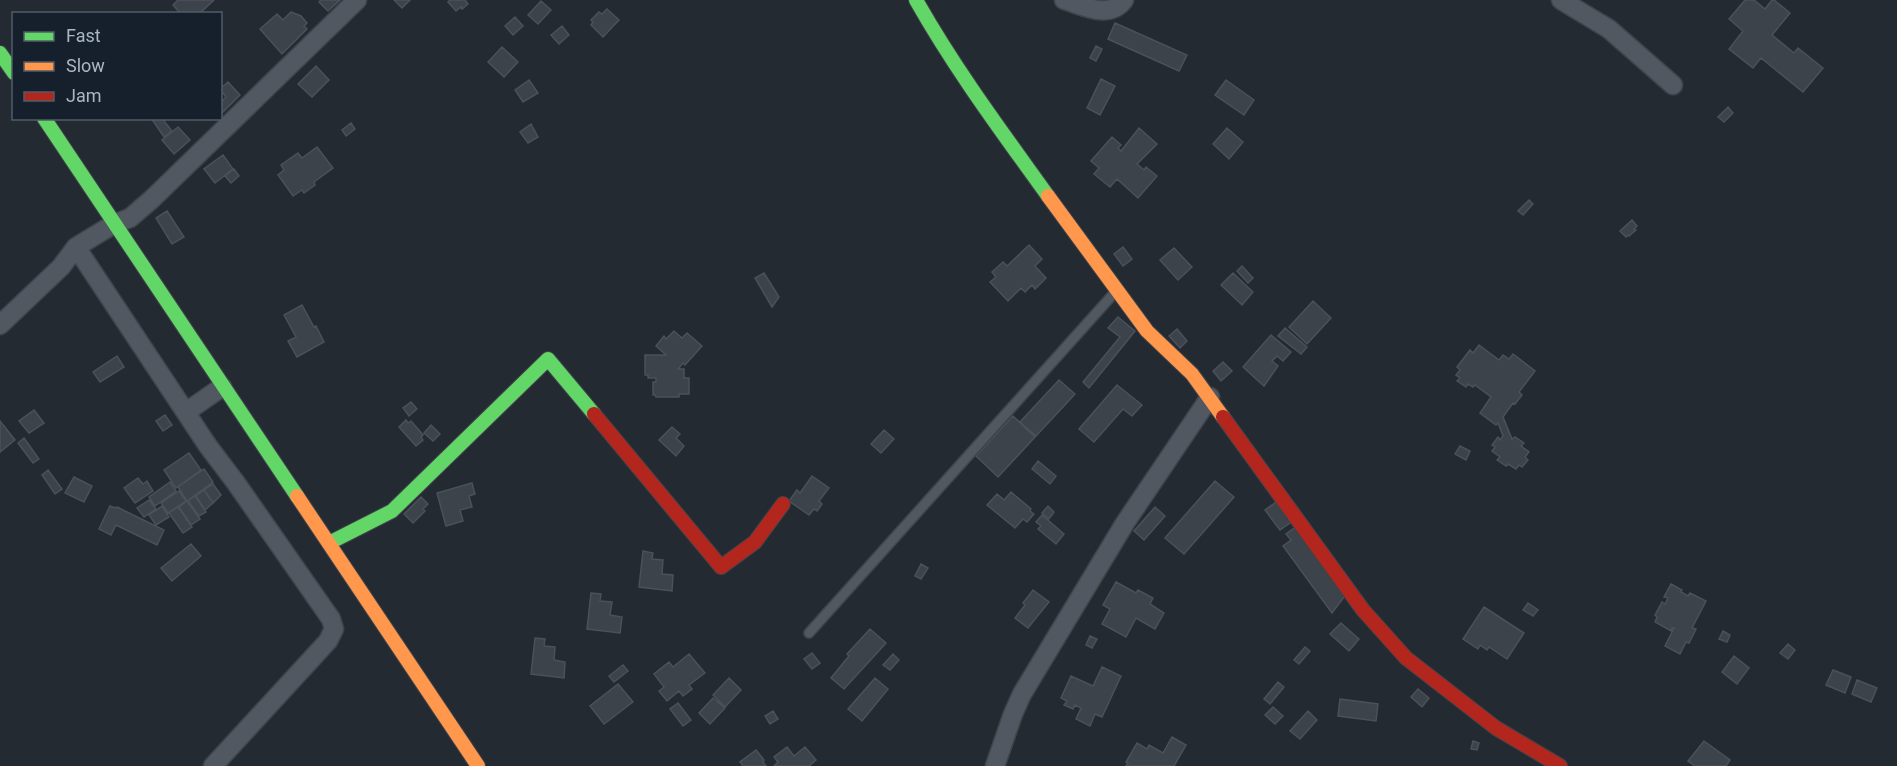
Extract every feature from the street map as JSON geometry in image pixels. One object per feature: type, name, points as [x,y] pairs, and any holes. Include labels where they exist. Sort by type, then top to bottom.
[{"type":"main road","points":[[916,0],[944,49],[980,103],[1147,331],[1192,374],[1210,397],[1363,610],[1406,658],[1496,728],[1560,766]]},
{"type":"main road","points":[[0,53],[12,70]]},
{"type":"main road","points":[[45,120],[478,766]]},
{"type":"main road","points":[[329,543],[392,511],[548,359],[721,567],[755,542],[783,504]]},
{"type":"street","points":[[0,325],[61,267],[76,247],[114,224],[129,218],[152,199],[357,0]]},
{"type":"street","points":[[1064,0],[1102,11],[1113,10],[1124,0]]},
{"type":"street","points":[[1561,0],[1609,29],[1673,85]]},
{"type":"street","points":[[76,247],[186,412],[331,619],[333,629],[328,641],[213,766]]},
{"type":"street","points":[[186,412],[222,387]]},
{"type":"street","points":[[996,766],[1012,714],[1022,694],[1103,557],[1210,397]]},
{"type":"lane","points":[[809,633],[1117,290]]},
{"type":"building","points":[[178,0],[214,0],[201,12],[179,12],[173,5]]},
{"type":"building","points":[[321,0],[340,0],[328,11],[319,2]]},
{"type":"building","points":[[394,0],[410,0],[402,8]]},
{"type":"building","points":[[465,0],[468,4],[456,11],[448,2]]},
{"type":"building","points":[[1745,0],[1754,0],[1765,9],[1774,0],[1790,13],[1772,35],[1794,53],[1798,48],[1823,68],[1803,92],[1761,58],[1753,68],[1729,49],[1743,31],[1729,19]]},
{"type":"building","points":[[541,1],[551,10],[538,24],[528,15]]},
{"type":"building","points":[[607,9],[619,20],[603,37],[591,25],[593,22],[591,20],[599,12],[602,14]]},
{"type":"building","points":[[291,12],[301,16],[307,23],[304,26],[307,29],[282,54],[260,29],[277,14],[283,20]]},
{"type":"building","points":[[515,17],[523,26],[513,35],[505,26]]},
{"type":"building","points":[[1115,23],[1187,55],[1179,71],[1108,39]]},
{"type":"building","points":[[562,26],[569,35],[559,44],[551,35]]},
{"type":"building","points":[[1096,46],[1102,49],[1096,61],[1090,58]]},
{"type":"building","points":[[502,47],[518,62],[504,77],[488,62]]},
{"type":"building","points":[[316,66],[329,80],[312,97],[298,84]]},
{"type":"building","points":[[1101,79],[1115,86],[1100,115],[1087,108]]},
{"type":"building","points":[[529,80],[538,93],[523,102],[515,90]]},
{"type":"building","points":[[1226,80],[1254,100],[1244,115],[1215,95]]},
{"type":"building","points":[[228,82],[240,95],[222,113],[222,101],[226,97],[222,87]]},
{"type":"building","points":[[1728,107],[1733,113],[1724,122],[1718,117]]},
{"type":"building","points":[[152,120],[165,120],[172,131],[164,137]]},
{"type":"building","points":[[351,123],[355,129],[346,136],[342,130]]},
{"type":"building","points":[[531,124],[538,137],[528,143],[520,132]]},
{"type":"building","points":[[178,127],[190,140],[174,154],[162,140]]},
{"type":"building","points":[[1139,128],[1157,144],[1137,164],[1144,170],[1146,167],[1157,176],[1138,198],[1117,179],[1110,187],[1094,174],[1099,168],[1091,161],[1112,137],[1121,145],[1118,148],[1121,151]]},
{"type":"building","points":[[1227,128],[1243,142],[1229,159],[1213,144]]},
{"type":"building","points":[[317,147],[333,168],[314,182],[315,185],[304,193],[302,190],[293,196],[278,175],[284,170],[281,165],[298,153],[302,158]]},
{"type":"building","points":[[223,155],[233,169],[215,183],[204,169]]},
{"type":"building","points":[[234,169],[239,176],[231,183],[225,176]]},
{"type":"building","points":[[1529,200],[1533,204],[1523,215],[1518,211]]},
{"type":"building","points":[[167,211],[184,237],[172,244],[156,218]]},
{"type":"building","points":[[1632,220],[1637,226],[1634,229],[1636,230],[1626,237],[1620,231]]},
{"type":"building","points":[[1029,245],[1042,259],[1035,266],[1046,278],[1035,289],[1032,285],[1025,292],[1021,288],[1008,301],[990,282],[996,277],[992,272],[1003,262],[1007,266]]},
{"type":"building","points":[[1123,247],[1132,259],[1123,266],[1114,254]]},
{"type":"building","points":[[1174,248],[1192,267],[1178,280],[1160,260]]},
{"type":"building","points":[[1242,266],[1253,278],[1248,283],[1237,271]]},
{"type":"building","points":[[764,273],[779,297],[772,307],[755,278]]},
{"type":"building","points":[[1233,273],[1253,292],[1242,305],[1221,285]]},
{"type":"building","points":[[1313,301],[1331,318],[1307,344],[1289,327]]},
{"type":"building","points":[[302,305],[324,342],[297,357],[288,341],[296,337],[284,315]]},
{"type":"building","points":[[1118,317],[1135,331],[1089,388],[1083,382],[1120,337],[1108,328]]},
{"type":"building","points":[[1285,328],[1307,347],[1301,354],[1278,336]]},
{"type":"building","points":[[1177,329],[1187,341],[1180,348],[1169,336]]},
{"type":"building","points":[[674,331],[682,338],[687,333],[702,346],[685,365],[683,363],[678,369],[684,369],[684,378],[689,378],[689,394],[679,394],[679,397],[656,397],[653,395],[653,382],[656,382],[656,378],[648,378],[648,375],[645,375],[645,355],[666,355],[656,346],[664,336],[666,339]]},
{"type":"building","points":[[1271,335],[1291,352],[1283,361],[1277,356],[1272,361],[1278,366],[1264,386],[1243,367]]},
{"type":"building","points":[[1479,345],[1499,360],[1503,355],[1509,359],[1513,354],[1535,371],[1519,392],[1522,395],[1503,417],[1512,439],[1515,437],[1524,443],[1521,446],[1529,452],[1525,457],[1528,460],[1522,467],[1519,465],[1516,469],[1497,460],[1500,457],[1492,451],[1495,447],[1492,445],[1498,437],[1500,440],[1503,436],[1498,423],[1496,425],[1480,413],[1491,397],[1475,385],[1473,387],[1468,384],[1466,387],[1457,381],[1460,378],[1456,375],[1460,370],[1457,367],[1470,350],[1473,353]]},
{"type":"building","points":[[117,356],[124,367],[100,382],[93,372]]},
{"type":"building","points":[[1223,362],[1232,371],[1221,381],[1213,371]]},
{"type":"building","points":[[1059,380],[1075,394],[1036,436],[1020,422]]},
{"type":"building","points":[[1117,385],[1142,405],[1132,416],[1123,409],[1094,442],[1079,429]]},
{"type":"building","points":[[411,402],[417,409],[409,416],[403,408]]},
{"type":"building","points":[[34,410],[44,423],[29,433],[19,421]]},
{"type":"building","points":[[165,415],[172,425],[163,431],[156,421]]},
{"type":"building","points":[[1013,416],[1035,437],[998,477],[976,456]]},
{"type":"building","points":[[406,420],[408,423],[411,421],[423,435],[421,437],[423,440],[416,446],[399,427]]},
{"type":"building","points":[[0,421],[15,440],[0,452]]},
{"type":"building","points":[[431,425],[440,434],[433,441],[424,433]]},
{"type":"building","points":[[672,427],[680,434],[676,438],[684,446],[676,456],[659,440]]},
{"type":"building","points":[[884,430],[894,439],[881,453],[871,444]]},
{"type":"building","points":[[24,438],[39,459],[33,463],[18,443]]},
{"type":"building","points":[[1460,446],[1470,451],[1466,460],[1455,454]]},
{"type":"building","points":[[189,453],[201,470],[176,488],[164,470]]},
{"type":"building","points":[[1038,461],[1056,476],[1050,484],[1032,469]]},
{"type":"building","points":[[204,469],[213,482],[187,501],[178,487]]},
{"type":"building","points":[[48,470],[62,489],[55,494],[42,475]]},
{"type":"building","points":[[812,476],[829,488],[819,501],[822,504],[817,511],[814,509],[809,515],[789,501],[797,490],[800,493]]},
{"type":"building","points":[[74,477],[92,486],[84,502],[65,493]]},
{"type":"building","points":[[138,478],[143,484],[147,481],[153,491],[135,503],[124,488]]},
{"type":"building","points":[[1215,481],[1234,497],[1184,554],[1165,538]]},
{"type":"building","points":[[170,482],[176,491],[155,506],[149,497]]},
{"type":"building","points":[[472,483],[475,494],[469,496],[472,507],[460,510],[463,521],[446,526],[437,493]]},
{"type":"building","points":[[213,484],[221,495],[213,503],[204,490]]},
{"type":"building","points":[[204,490],[213,503],[205,510],[196,496]]},
{"type":"building","points":[[179,491],[186,501],[168,513],[161,503]]},
{"type":"building","points":[[1011,492],[1034,514],[1027,522],[1023,519],[1015,528],[987,505],[997,494],[1004,500]]},
{"type":"building","points":[[195,496],[206,512],[199,516],[188,501]]},
{"type":"building","points":[[421,497],[428,504],[423,509],[425,511],[413,523],[404,514]]},
{"type":"building","points":[[149,500],[156,509],[144,517],[137,508]]},
{"type":"building","points":[[1279,500],[1294,520],[1280,530],[1265,510]]},
{"type":"building","points":[[187,501],[200,519],[191,525],[179,507]]},
{"type":"building","points":[[110,506],[117,507],[164,530],[157,545],[116,525],[111,535],[99,529]]},
{"type":"building","points":[[162,506],[169,517],[156,525],[149,515]]},
{"type":"building","points":[[1048,506],[1054,512],[1049,519],[1042,513]]},
{"type":"building","points":[[178,507],[192,527],[183,533],[169,513]]},
{"type":"building","points":[[1155,507],[1165,516],[1144,540],[1134,531]]},
{"type":"building","points":[[1042,515],[1064,534],[1056,544],[1038,529],[1041,526],[1036,522]]},
{"type":"building","points":[[1297,526],[1347,593],[1332,613],[1283,546],[1291,540],[1286,534]]},
{"type":"building","points":[[191,544],[201,556],[172,581],[161,568]]},
{"type":"building","points":[[643,551],[653,553],[652,559],[663,560],[662,574],[673,575],[672,591],[639,587]]},
{"type":"building","points":[[921,564],[928,568],[921,579],[915,576]]},
{"type":"building","points":[[1116,582],[1136,593],[1138,590],[1153,598],[1150,604],[1164,613],[1155,629],[1136,618],[1126,637],[1102,624],[1110,609],[1103,605]]},
{"type":"building","points":[[1671,584],[1688,596],[1690,593],[1706,601],[1692,628],[1696,629],[1680,654],[1665,646],[1674,628],[1671,631],[1655,622],[1657,617],[1655,615],[1662,602],[1665,604],[1668,598],[1664,597]]},
{"type":"building","points":[[1033,590],[1049,602],[1028,628],[1015,618]]},
{"type":"building","points":[[591,593],[601,594],[600,601],[612,602],[610,615],[622,617],[620,633],[587,629]]},
{"type":"building","points":[[1528,603],[1538,610],[1533,616],[1523,610]]},
{"type":"building","points":[[1484,607],[1524,633],[1507,659],[1489,647],[1487,650],[1480,645],[1478,649],[1463,639]]},
{"type":"building","points":[[1341,623],[1359,639],[1349,651],[1330,634]]},
{"type":"building","points":[[870,629],[886,643],[844,689],[831,678],[849,656],[847,654]]},
{"type":"building","points":[[1723,631],[1730,635],[1727,642],[1719,639]]},
{"type":"building","points":[[1090,636],[1097,639],[1092,648],[1086,645]]},
{"type":"building","points":[[535,638],[545,639],[544,646],[555,647],[554,660],[565,662],[564,678],[531,674]]},
{"type":"building","points":[[1788,644],[1795,650],[1788,659],[1780,653]]},
{"type":"building","points":[[1305,647],[1310,651],[1299,664],[1294,660]]},
{"type":"building","points":[[812,653],[820,663],[812,669],[804,659]]},
{"type":"building","points":[[689,654],[705,673],[689,685],[692,689],[683,696],[679,691],[667,701],[659,691],[664,687],[654,674],[669,662],[673,667]]},
{"type":"building","points":[[893,654],[899,660],[890,670],[883,665]]},
{"type":"building","points":[[1734,656],[1749,668],[1737,684],[1722,672]]},
{"type":"building","points":[[623,665],[628,671],[614,682],[609,676]]},
{"type":"building","points":[[1102,667],[1121,676],[1102,717],[1095,714],[1090,726],[1076,719],[1081,708],[1075,705],[1073,709],[1064,705],[1067,701],[1061,698],[1071,676],[1093,686]]},
{"type":"building","points":[[1833,670],[1851,677],[1845,693],[1826,685]]},
{"type":"building","points":[[729,678],[741,690],[725,707],[713,695]]},
{"type":"building","points":[[875,678],[888,689],[862,721],[848,709]]},
{"type":"building","points":[[1857,680],[1877,688],[1871,702],[1852,694]]},
{"type":"building","points":[[1278,682],[1284,687],[1270,704],[1264,699]]},
{"type":"building","points":[[618,684],[633,702],[604,724],[590,706]]},
{"type":"building","points":[[1418,689],[1429,698],[1422,707],[1411,697]]},
{"type":"building","points":[[713,698],[725,708],[710,724],[699,713]]},
{"type":"building","points":[[1340,699],[1378,704],[1376,721],[1338,716]]},
{"type":"building","points":[[678,703],[691,720],[683,726],[670,709]]},
{"type":"building","points":[[1273,707],[1283,716],[1275,724],[1265,715]]},
{"type":"building","points":[[773,711],[778,719],[770,724],[765,716]]},
{"type":"building","points":[[1308,711],[1317,720],[1300,739],[1290,731]]},
{"type":"building","points":[[1172,737],[1186,745],[1174,766],[1126,766],[1137,743],[1147,749],[1149,745],[1163,753]]},
{"type":"building","points":[[1473,741],[1479,743],[1477,750],[1471,749]]},
{"type":"building","points":[[1704,741],[1730,760],[1726,766],[1695,766],[1688,761]]},
{"type":"building","points":[[787,747],[794,756],[805,747],[816,760],[809,766],[774,766],[778,762],[774,757]]},
{"type":"building","points":[[756,750],[766,766],[743,766],[740,762]]},
{"type":"traffic: fast","points":[[916,0],[963,75],[1048,196]]},
{"type":"traffic: fast","points":[[0,53],[12,70]]},
{"type":"traffic: fast","points":[[45,120],[297,496]]},
{"type":"traffic: fast","points":[[329,543],[392,511],[548,359],[594,414]]},
{"type":"traffic: slow","points":[[1048,196],[1147,331],[1192,374],[1223,417]]},
{"type":"traffic: slow","points":[[297,496],[478,766]]},
{"type":"traffic: jam","points":[[594,414],[721,567],[755,542],[783,504]]},
{"type":"traffic: jam","points":[[1223,417],[1363,610],[1406,658],[1496,728],[1560,766]]}]
